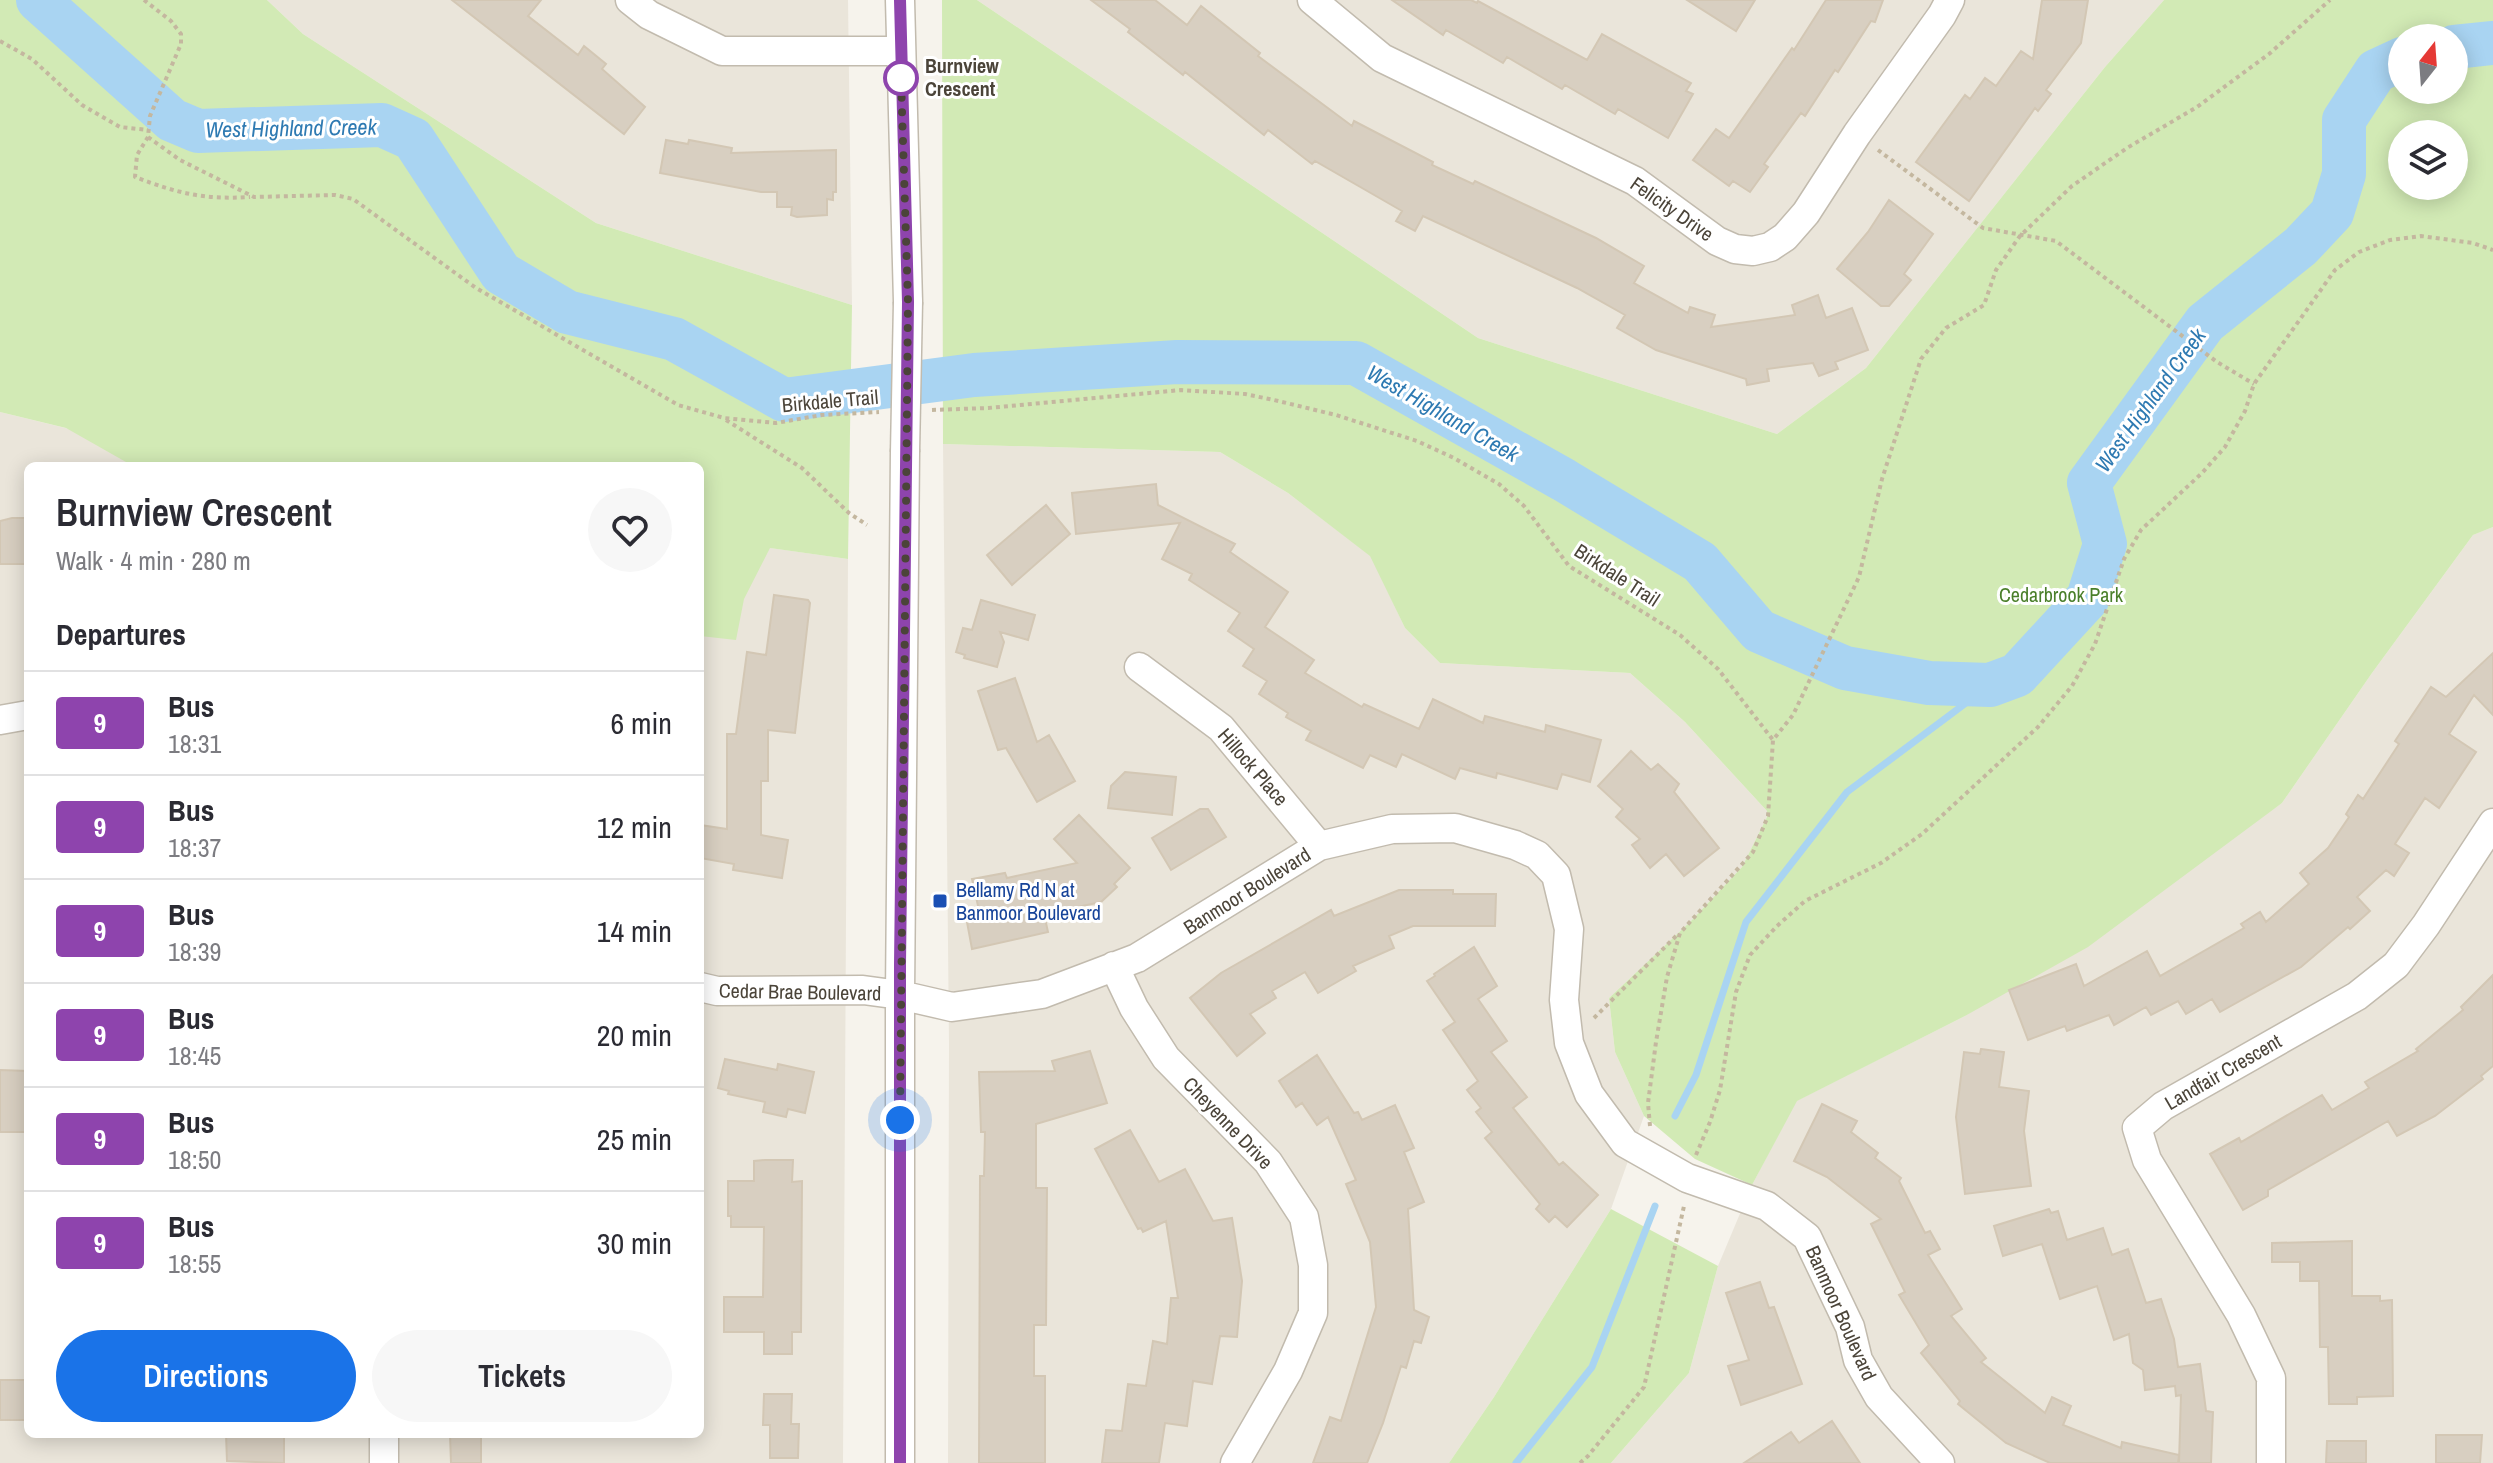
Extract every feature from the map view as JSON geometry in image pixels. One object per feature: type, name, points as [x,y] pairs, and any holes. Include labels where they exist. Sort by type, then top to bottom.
[{"type":"street","points":[[630,0],[649,15],[722,51],[900,51]]},
{"type":"street","points":[[900,0],[908,302],[900,995],[900,1463]]},
{"type":"street","name":"Felicity Drive","points":[[1312,0],[1382,58],[1635,181],[1717,241],[1735,249],[1753,251],[1770,247],[1785,237],[1806,213],[1950,0]]},
{"type":"street","name":"Hillock Place","points":[[1139,667],[1221,728],[1319,846]]},
{"type":"street","points":[[0,720],[24,716]]},
{"type":"street","name":"Landfair Crescent","points":[[2271,1463],[2271,1378],[2241,1315],[2147,1160],[2137,1128],[2163,1106],[2357,996],[2396,965],[2493,823]]},
{"type":"street","name":"Banmoor Boulevard","points":[[900,995],[952,1007],[1042,994],[1137,958],[1319,846],[1392,829],[1455,828],[1515,845],[1537,855],[1556,875],[1569,929],[1564,1000],[1569,1043],[1589,1094],[1625,1143],[1687,1178],[1767,1206],[1807,1237],[1850,1327],[1858,1360],[1879,1397],[1940,1463]]},
{"type":"street","name":"Cheyenne Drive","points":[[1114,966],[1134,1008],[1166,1058],[1268,1162],[1304,1217],[1313,1265],[1313,1313],[1288,1371],[1235,1463]]},
{"type":"street","name":"Cedar Brae Boulevard","points":[[704,988],[717,991],[863,990],[900,995]]},
{"type":"street","points":[[384,1438],[384,1463]]},
{"type":"path","points":[[144,0],[171,21],[181,34],[174,62],[150,116],[148,137],[137,155],[135,177],[169,190],[217,199],[254,197]]},
{"type":"path","points":[[1569,1043],[1680,933],[1753,852],[1768,816],[1773,740],[1793,715],[1859,577],[1882,479],[1921,359],[1946,328],[1984,305],[1996,270],[2020,236],[2072,186],[2127,148],[2197,107],[2269,54],[2330,0]]},
{"type":"path","points":[[0,41],[32,59],[82,105],[120,127],[148,130]]},
{"type":"path","name":"Birkdale Trail","points":[[148,137],[180,160],[254,197],[335,195],[353,199],[476,288],[678,405],[724,418],[776,423],[822,415],[892,411]]},
{"type":"path","points":[[1873,146],[1983,228],[2056,241],[2217,362],[2254,384]]},
{"type":"path","points":[[1580,1463],[1644,1387],[1684,1207],[1687,1178],[1717,1101],[1736,992],[1750,955],[1805,901],[1881,863],[1922,834],[2038,727],[2072,686],[2095,644],[2124,559],[2141,530],[2225,447],[2245,411],[2254,384],[2335,270],[2359,252],[2390,240],[2421,236],[2473,243],[2493,250]]},
{"type":"path","name":"Birkdale Trail","points":[[924,410],[988,408],[1181,390],[1245,394],[1336,415],[1417,441],[1499,484],[1524,506],[1569,566],[1680,635],[1718,669],[1773,740]]},
{"type":"path","points":[[724,418],[802,468],[849,513],[867,525]]},
{"type":"path","points":[[1651,1157],[1648,1103],[1667,977],[1680,933]]},
{"type":"shaded area","points":[[267,0],[848,0],[852,305],[596,223],[303,34]]},
{"type":"shaded area","points":[[977,0],[2164,0],[2105,67],[1866,368],[1777,434],[1478,338]]},
{"type":"shaded area","points":[[0,412],[139,446],[229,462],[24,462],[24,1438],[704,1438],[704,539],[848,559],[843,1463],[0,1463]]},
{"type":"shaded area","points":[[943,444],[1220,452],[1288,493],[1371,556],[1405,628],[1440,663],[1630,673],[1685,722],[1767,811],[1767,817],[1742,867],[1691,921],[1609,998],[1615,1052],[1644,1116],[1611,1209],[1494,1397],[1449,1463],[948,1463],[949,1043]]},
{"type":"shaded area","points":[[2493,527],[2493,1463],[1611,1463],[1689,1373],[1718,1266],[1752,1185],[1796,1101],[1965,1016],[2282,803],[2473,535]]},
{"type":"green space","points":[[0,0],[267,0],[303,34],[596,223],[852,305],[848,559],[770,548],[744,599],[736,640],[704,636],[704,462],[126,462],[66,428],[0,412]]},
{"type":"green space","name":"Cedarbrook Park","points":[[942,0],[977,0],[1478,338],[1777,434],[1866,368],[2105,67],[2164,0],[2493,0],[2493,527],[2473,535],[2282,803],[2088,947],[1965,1016],[1797,1101],[1752,1185],[1695,1159],[1644,1116],[1615,1052],[1609,998],[1691,921],[1742,867],[1767,817],[1767,811],[1685,722],[1630,673],[1440,663],[1405,628],[1370,556],[1288,493],[1220,452],[943,444]]},
{"type":"green space","points":[[1611,1209],[1718,1266],[1689,1373],[1611,1463],[1449,1463],[1494,1397]]},
{"type":"building","points":[[452,0],[541,0],[528,16],[578,55],[584,46],[606,64],[602,69],[645,107],[624,134]]},
{"type":"building","points":[[1091,0],[1155,0],[1187,25],[1201,6],[1260,53],[1258,56],[1352,126],[1354,121],[1433,162],[1432,165],[1473,184],[1475,181],[1596,238],[1644,266],[1634,283],[1688,313],[1690,307],[1715,315],[1711,327],[1795,315],[1792,305],[1818,295],[1826,318],[1852,308],[1868,350],[1835,362],[1838,369],[1819,376],[1813,363],[1767,369],[1769,381],[1747,385],[1746,379],[1656,350],[1617,328],[1625,315],[1577,288],[1423,216],[1415,231],[1396,221],[1402,211],[1315,161],[1312,164],[1268,130],[1264,135],[1185,72],[1183,75]]},
{"type":"building","points":[[1392,0],[1478,1],[1587,60],[1602,34],[1691,83],[1686,91],[1693,94],[1668,138],[1618,109],[1615,114],[1565,85],[1562,89],[1507,57],[1503,63],[1446,30],[1443,35]]},
{"type":"building","points":[[1687,0],[1755,0],[1736,31]]},
{"type":"building","points":[[1826,0],[1883,0],[1875,22],[1871,21],[1805,116],[1801,113],[1764,164],[1768,167],[1750,192],[1733,181],[1729,186],[1693,160],[1716,129],[1729,138],[1792,48],[1794,50]]},
{"type":"building","points":[[2042,0],[2088,0],[2081,43],[2046,90],[2051,94],[2038,111],[2035,108],[1969,201],[1916,162],[1965,95],[1970,99],[1985,78],[1996,86],[2021,51],[2033,59]]},
{"type":"building","points":[[666,140],[688,144],[689,140],[732,148],[731,153],[836,150],[836,192],[833,192],[833,200],[827,199],[827,215],[797,217],[791,215],[792,207],[777,207],[777,192],[761,192],[660,173]]},
{"type":"building","points":[[1889,200],[1933,234],[1904,274],[1911,280],[1889,306],[1881,306],[1837,269],[1868,232]]},
{"type":"building","points":[[1156,484],[1158,505],[1235,544],[1230,552],[1288,592],[1265,627],[1314,660],[1305,673],[1362,707],[1364,704],[1419,729],[1433,699],[1483,723],[1485,716],[1545,732],[1546,725],[1601,740],[1590,782],[1562,774],[1557,789],[1497,773],[1496,778],[1460,768],[1455,779],[1402,754],[1396,767],[1370,755],[1363,768],[1306,740],[1311,731],[1286,717],[1288,713],[1259,694],[1267,681],[1243,666],[1254,649],[1228,631],[1240,613],[1189,580],[1192,574],[1162,559],[1180,523],[1076,534],[1072,493]]},
{"type":"building","points":[[1046,505],[1070,534],[1012,585],[987,555]]},
{"type":"building","points":[[24,518],[24,564],[0,564],[0,521]]},
{"type":"building","points":[[774,595],[808,600],[795,733],[768,730],[768,781],[761,781],[761,835],[788,840],[782,878],[733,870],[734,864],[704,859],[704,826],[727,829],[727,734],[736,734],[747,652],[766,655]]},
{"type":"building","points":[[981,600],[1035,615],[1028,640],[1000,632],[1004,642],[997,667],[964,658],[965,655],[956,652],[963,628],[972,630]]},
{"type":"building","points":[[2493,653],[2493,715],[2474,695],[2449,734],[2476,752],[2439,808],[2425,798],[2395,844],[2409,853],[2394,876],[2386,870],[2357,897],[2370,911],[2350,929],[2348,927],[2301,967],[2220,1012],[2212,999],[2186,1014],[2178,1001],[2151,1015],[2146,1007],[2114,1025],[2109,1015],[2067,1031],[2065,1026],[2028,1040],[2009,990],[2076,964],[2084,986],[2147,951],[2160,976],[2244,928],[2241,924],[2260,912],[2266,922],[2309,884],[2300,873],[2328,848],[2349,817],[2346,814],[2358,795],[2363,799],[2399,744],[2395,741],[2431,687],[2446,697]]},
{"type":"building","points":[[1015,678],[1037,742],[1049,735],[1075,781],[1037,802],[1006,748],[998,750],[978,691]]},
{"type":"building","points":[[1631,751],[1651,770],[1658,764],[1679,784],[1674,792],[1719,848],[1684,876],[1666,854],[1650,868],[1632,845],[1640,839],[1616,817],[1623,809],[1598,786]]},
{"type":"building","points":[[1125,772],[1176,777],[1172,815],[1108,808],[1111,786]]},
{"type":"building","points":[[1200,809],[1208,809],[1226,837],[1171,870],[1152,838]]},
{"type":"building","points":[[1079,815],[1130,868],[1114,884],[1117,887],[1101,902],[1044,914],[1048,932],[972,949],[967,922],[981,919],[972,879],[1005,873],[1007,878],[1077,863],[1054,839]]},
{"type":"building","points":[[1399,890],[1496,894],[1495,926],[1413,926],[1389,936],[1394,948],[1353,966],[1356,971],[1318,993],[1305,972],[1272,991],[1276,998],[1250,1014],[1265,1033],[1237,1056],[1190,998],[1221,973],[1331,910],[1334,916]]},
{"type":"building","points":[[1474,947],[1497,986],[1478,999],[1507,1041],[1491,1052],[1527,1097],[1513,1108],[1559,1165],[1563,1162],[1598,1195],[1567,1227],[1555,1216],[1549,1222],[1536,1209],[1540,1204],[1485,1138],[1492,1132],[1476,1112],[1481,1108],[1467,1090],[1478,1081],[1443,1030],[1455,1022],[1427,981]]},
{"type":"building","points":[[2493,975],[2493,1066],[2481,1076],[2483,1079],[2435,1116],[2397,1136],[2388,1121],[2268,1190],[2268,1196],[2243,1210],[2210,1154],[2239,1138],[2241,1142],[2322,1095],[2332,1110],[2369,1088],[2365,1082],[2418,1051],[2416,1049],[2463,1010],[2461,1007]]},
{"type":"building","points":[[1981,1049],[2004,1052],[1999,1087],[2029,1091],[2024,1131],[2031,1186],[1965,1194],[1956,1117],[1964,1052],[1980,1054]]},
{"type":"building","points":[[1090,1051],[1107,1103],[1036,1124],[1036,1188],[1047,1188],[1046,1325],[1034,1325],[1034,1376],[1045,1376],[1045,1463],[979,1463],[980,1176],[984,1176],[985,1132],[981,1132],[979,1072],[1055,1071],[1052,1061]]},
{"type":"building","points":[[1317,1055],[1354,1113],[1358,1112],[1362,1120],[1395,1105],[1414,1148],[1404,1152],[1424,1202],[1408,1209],[1414,1310],[1429,1317],[1421,1343],[1414,1341],[1406,1368],[1401,1366],[1367,1463],[1313,1463],[1330,1417],[1341,1421],[1376,1307],[1370,1242],[1346,1184],[1356,1180],[1328,1117],[1317,1125],[1302,1103],[1296,1107],[1279,1081]]},
{"type":"building","points":[[725,1059],[777,1070],[778,1064],[814,1072],[805,1113],[788,1109],[786,1117],[763,1112],[765,1102],[728,1094],[729,1091],[718,1088]]},
{"type":"building","points":[[0,1070],[24,1071],[24,1132],[0,1132]]},
{"type":"building","points":[[1822,1104],[1857,1121],[1851,1132],[1878,1153],[1875,1158],[1901,1178],[1899,1181],[1925,1233],[1930,1231],[1940,1249],[1928,1255],[1962,1309],[1951,1316],[1986,1358],[1981,1362],[2045,1413],[2052,1397],[2071,1406],[2063,1425],[2121,1448],[2122,1442],[2179,1455],[2178,1463],[2050,1463],[2006,1443],[1958,1404],[1960,1401],[1921,1353],[1929,1345],[1899,1295],[1905,1292],[1871,1224],[1881,1219],[1827,1177],[1794,1161]]},
{"type":"building","points":[[1130,1130],[1159,1182],[1185,1169],[1213,1221],[1232,1218],[1242,1281],[1237,1337],[1220,1336],[1212,1384],[1193,1381],[1187,1426],[1165,1423],[1159,1463],[1102,1463],[1106,1430],[1122,1431],[1128,1384],[1146,1386],[1153,1341],[1167,1344],[1171,1298],[1178,1298],[1166,1221],[1143,1232],[1141,1228],[1138,1229],[1095,1149]]},
{"type":"building","points":[[793,1160],[792,1182],[802,1181],[801,1332],[792,1332],[792,1354],[764,1354],[764,1332],[724,1332],[724,1297],[763,1297],[764,1227],[731,1227],[728,1181],[754,1181],[754,1161]]},
{"type":"building","points":[[2049,1209],[2051,1213],[2058,1211],[2067,1240],[2103,1228],[2112,1255],[2128,1249],[2146,1303],[2161,1299],[2174,1339],[2178,1367],[2200,1364],[2206,1411],[2213,1412],[2211,1463],[2179,1463],[2181,1395],[2176,1396],[2175,1386],[2145,1390],[2143,1370],[2133,1363],[2129,1334],[2114,1340],[2097,1286],[2060,1299],[2042,1244],[2003,1256],[1994,1226]]},
{"type":"building","points":[[2352,1241],[2352,1296],[2380,1296],[2380,1301],[2392,1300],[2393,1396],[2357,1397],[2357,1404],[2329,1404],[2328,1347],[2320,1347],[2319,1281],[2300,1281],[2300,1262],[2272,1262],[2272,1243]]},
{"type":"building","points":[[1760,1282],[1769,1308],[1774,1307],[1802,1384],[1741,1405],[1728,1366],[1749,1360],[1726,1293]]},
{"type":"building","points":[[0,1380],[24,1380],[24,1420],[0,1420]]},
{"type":"building","points":[[764,1394],[792,1394],[791,1424],[799,1424],[798,1458],[770,1458],[770,1425],[763,1425]]},
{"type":"building","points":[[1832,1421],[1860,1463],[1744,1463],[1791,1432],[1799,1443]]},
{"type":"building","points":[[2436,1435],[2482,1435],[2480,1463],[2436,1463]]},
{"type":"building","points":[[226,1438],[284,1438],[284,1463],[227,1461]]},
{"type":"building","points":[[450,1438],[481,1438],[481,1463],[451,1463]]},
{"type":"building","points":[[2327,1441],[2366,1441],[2366,1463],[2326,1463]]},
{"type":"waterway","name":"West Highland Creek","points":[[38,0],[172,120],[198,131],[382,125],[413,139],[501,273],[567,312],[674,339],[784,400],[974,375],[1177,362],[1356,363],[1564,480],[1700,562],[1759,631],[1845,668],[1929,683],[1990,685],[2017,675],[2088,598],[2105,544],[2089,483],[2205,323],[2301,246],[2332,213],[2344,174],[2344,120],[2376,71],[2388,65]]},
{"type":"waterway","name":"West Highland Creek","points":[[2468,46],[2493,43]]},
{"type":"waterway","points":[[1675,1116],[1696,1075],[1746,922],[1847,792],[1990,685]]},
{"type":"waterway","points":[[1516,1463],[1592,1367],[1655,1206]]},
{"type":"bus line","name":"9","points":[[900,0],[908,302],[900,964],[900,1463]]},
{"type":"place","name":"Burnview Crescent","points":[[901,78]]},
{"type":"place","name":"Bellamy Rd N at Banmoor Boulevard","points":[[940,901]]},
{"type":"route","points":[[900,1120],[908,302],[901,78]]}]
